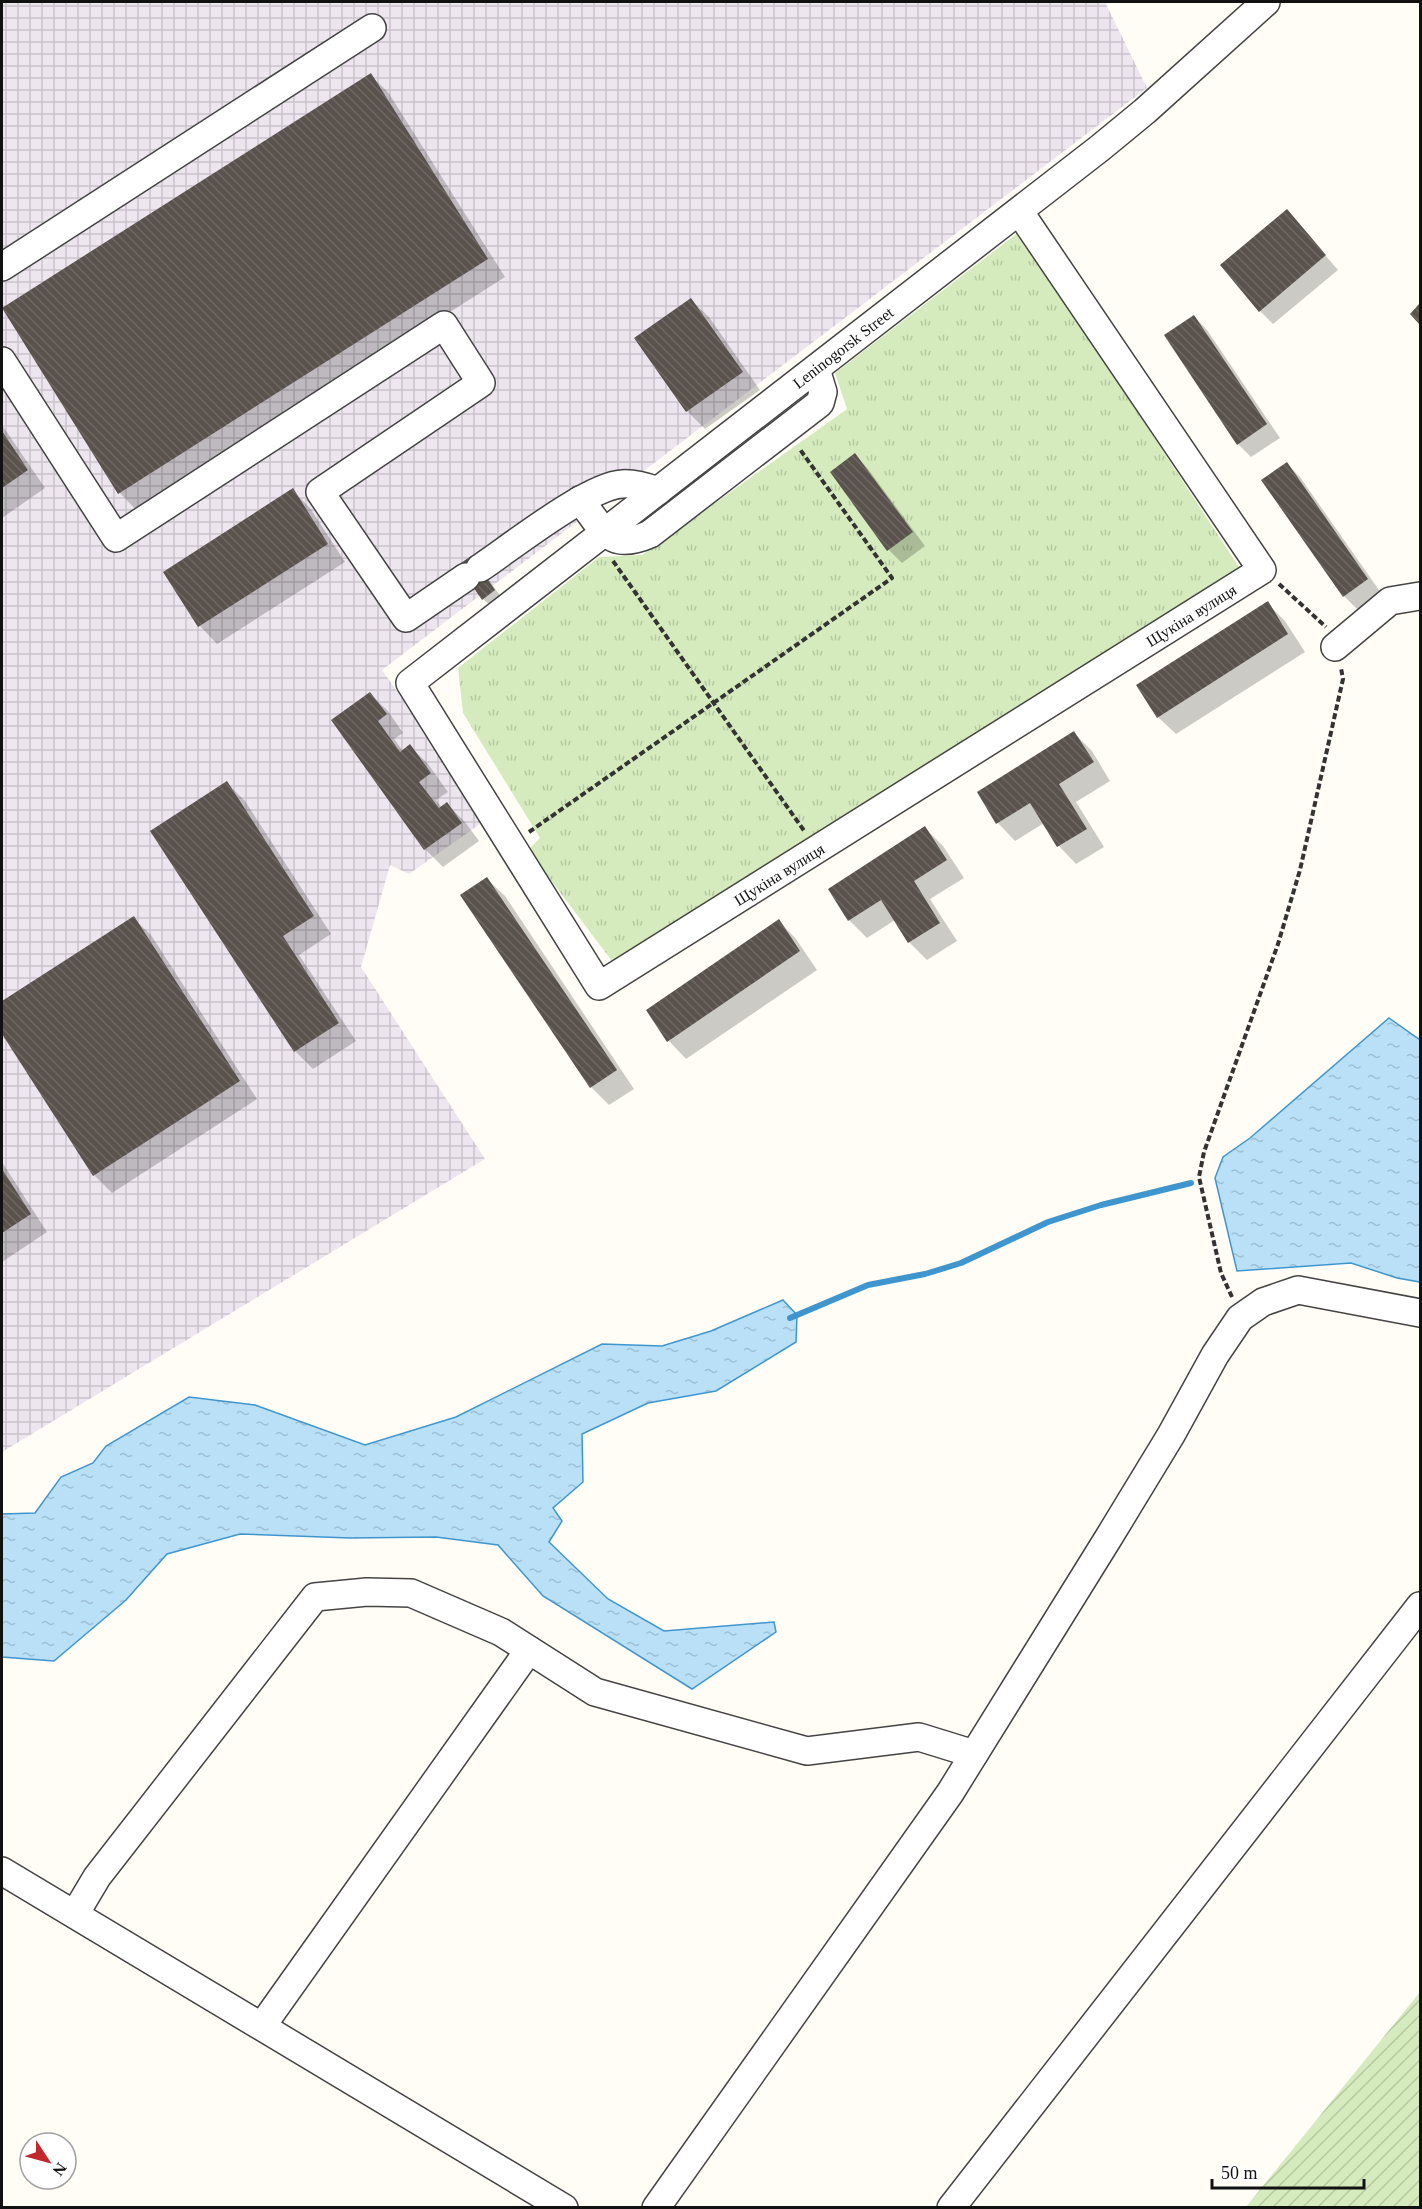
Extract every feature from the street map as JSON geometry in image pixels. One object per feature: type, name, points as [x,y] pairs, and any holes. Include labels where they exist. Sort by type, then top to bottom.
[{"type":"street","name":"Leninogorsk Street","points":[[410,683],[1145,111],[1266,2]]},
{"type":"street","points":[[2,267],[372,28]]},
{"type":"street","points":[[1019,211],[1262,570]]},
{"type":"street","points":[[2,361],[116,538],[444,325],[481,383],[320,492],[406,618],[580,500],[603,489],[622,484],[643,486],[658,491]]},
{"type":"street","points":[[580,500],[601,535],[617,541],[633,542],[650,534],[820,403],[824,392],[816,369]]},
{"type":"street","name":"Щукіна вулиця","points":[[410,683],[599,986],[1262,570]]},
{"type":"street","points":[[1335,646],[1390,601],[1420,596]]},
{"type":"street","points":[[656,2208],[922,1834],[1115,1527],[1171,1435],[1215,1355],[1240,1318],[1263,1302],[1298,1290],[1420,1312]]},
{"type":"street","points":[[75,1914],[97,1877],[315,1598],[367,1592],[411,1593],[501,1632],[595,1692],[807,1751],[919,1737],[974,1754]]},
{"type":"street","points":[[951,2208],[1420,1606]]},
{"type":"street","points":[[262,2026],[529,1650]]},
{"type":"street","points":[[2,1871],[564,2208]]},
{"type":"path","points":[[511,844],[892,578],[786,430]]},
{"type":"path","points":[[601,535],[713,705],[817,850]]},
{"type":"path","points":[[1240,1318],[1221,1273],[1199,1177],[1204,1152],[1278,944],[1300,870],[1343,679],[1335,646],[1326,626],[1262,570]]},
{"type":"shaded area","points":[[2,2],[1105,2],[1147,88],[382,670],[487,819],[409,874],[390,865],[361,967],[485,1159],[2,1452]]},
{"type":"green space","points":[[1019,232],[1241,570],[615,965],[528,850],[540,838],[463,713],[458,668],[599,557],[642,555],[847,409],[835,373]]},
{"type":"green space","points":[[1420,1992],[1420,2207],[1246,2207]]},
{"type":"water","points":[[1389,1018],[1420,1040],[1420,1282],[1397,1278],[1351,1263],[1237,1271],[1215,1178],[1223,1157],[1250,1138]]},
{"type":"water","points":[[783,1300],[797,1315],[796,1342],[716,1391],[648,1403],[582,1434],[583,1482],[553,1508],[562,1521],[549,1542],[608,1599],[664,1631],[774,1622],[776,1632],[692,1689],[543,1596],[498,1545],[436,1537],[350,1538],[240,1534],[167,1554],[126,1600],[54,1661],[2,1657],[2,1514],[35,1513],[61,1477],[93,1463],[106,1446],[189,1397],[255,1405],[365,1445],[456,1417],[602,1344],[662,1346],[711,1331]]},
{"type":"building","points":[[371,73],[488,259],[118,494],[2,308]]},
{"type":"building","points":[[1287,209],[1326,255],[1259,312],[1220,265]]},
{"type":"building","points":[[691,298],[743,372],[686,412],[634,338]]},
{"type":"building","points":[[1420,303],[1420,325],[1410,314]]},
{"type":"building","points":[[1194,315],[1267,424],[1237,445],[1164,335]]},
{"type":"building","points":[[2,431],[28,470],[2,488]]},
{"type":"building","points":[[855,453],[913,532],[887,551],[830,472]]},
{"type":"building","points":[[1287,462],[1368,579],[1343,597],[1261,480]]},
{"type":"building","points":[[293,488],[328,544],[198,627],[163,572]]},
{"type":"building","points":[[471,556],[495,590],[482,600],[458,565]]},
{"type":"building","points":[[1268,601],[1288,634],[1157,718],[1136,685]]},
{"type":"building","points":[[370,692],[387,714],[378,721],[400,752],[410,744],[431,773],[419,782],[439,808],[447,802],[462,823],[424,850],[331,720]]},
{"type":"building","points":[[1074,731],[1094,762],[1059,784],[1087,829],[1057,847],[1030,803],[996,824],[977,792]]},
{"type":"building","points":[[227,781],[314,916],[283,936],[339,1023],[294,1052],[150,831]]},
{"type":"building","points":[[925,826],[947,860],[914,881],[940,923],[908,943],[881,900],[848,921],[828,889]]},
{"type":"building","points":[[487,877],[617,1070],[590,1088],[460,895]]},
{"type":"building","points":[[134,916],[240,1081],[93,1176],[2,1034],[2,1001]]},
{"type":"building","points":[[779,919],[800,951],[667,1042],[646,1010]]},
{"type":"building","points":[[2,1169],[31,1214],[2,1233]]},
{"type":"waterway","points":[[790,1318],[868,1285],[925,1274],[961,1263],[1048,1222],[1101,1205],[1191,1183]]}]
